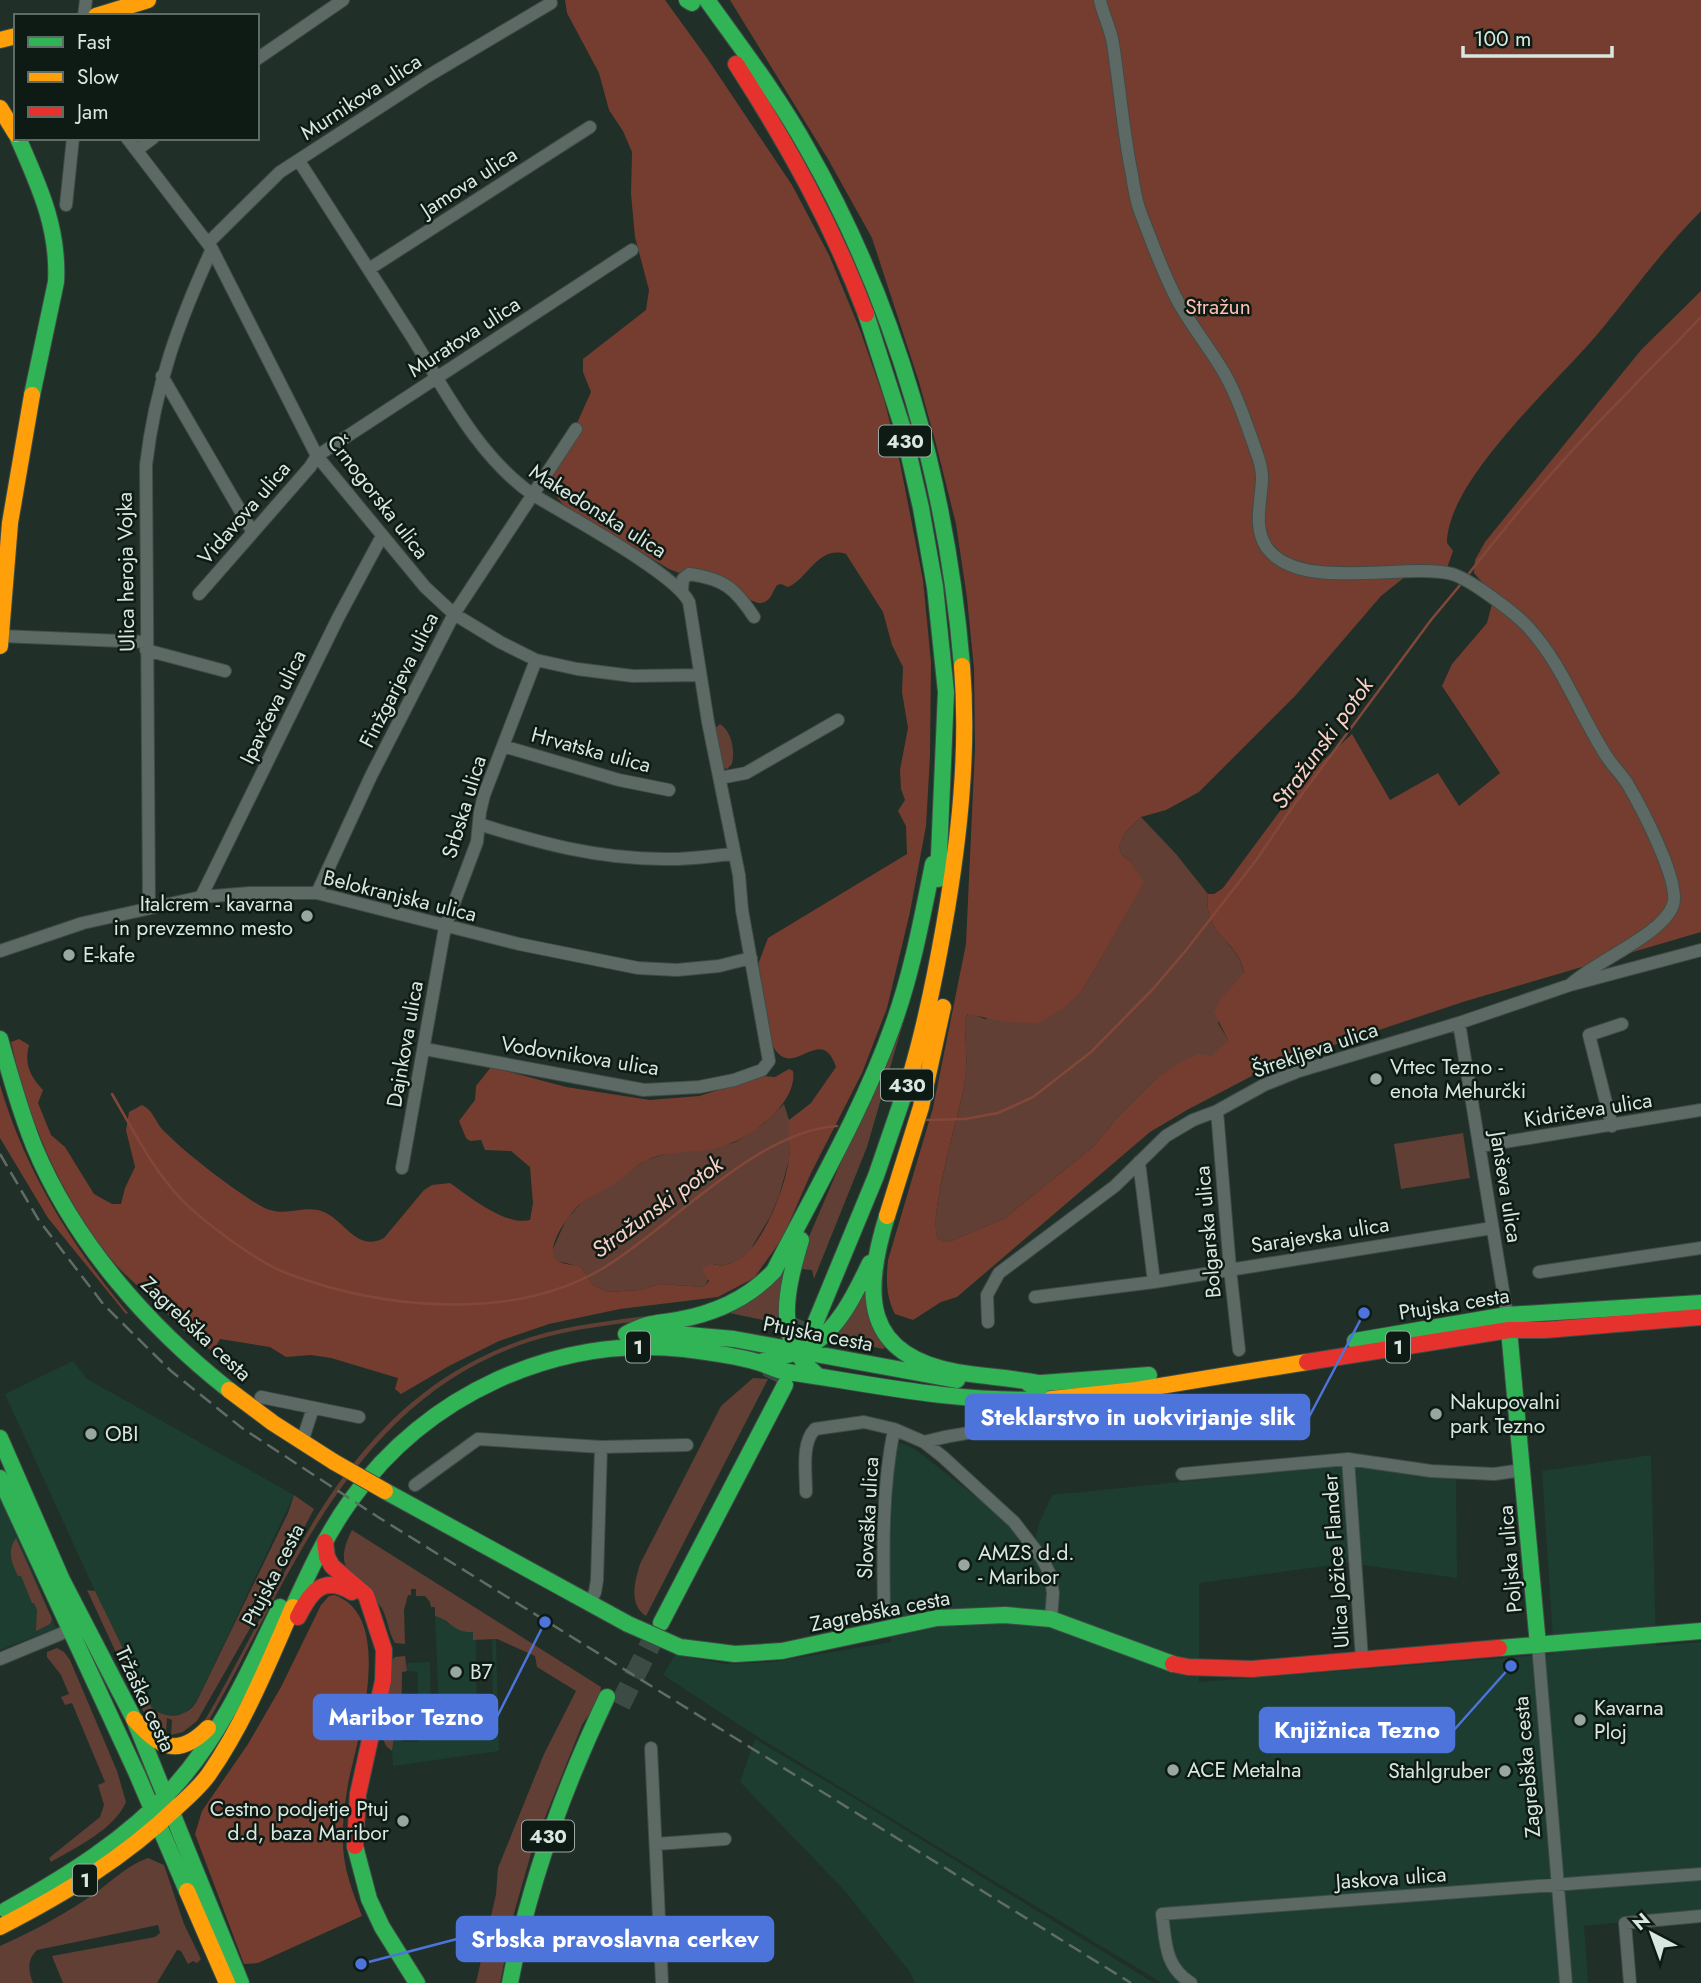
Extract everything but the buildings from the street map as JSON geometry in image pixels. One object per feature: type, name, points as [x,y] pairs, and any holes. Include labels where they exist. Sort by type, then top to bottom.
[{"type":"main road","points":[[102,14],[148,0]]},
{"type":"main road","points":[[722,0],[738,26],[751,61]]},
{"type":"main road","name":"430","points":[[694,1],[751,61],[789,118],[819,170],[853,240],[887,320],[927,451],[944,527],[956,600],[964,753],[914,1010],[890,1094],[863,1172],[825,1266],[808,1323]]},
{"type":"main road","name":"430","points":[[694,1],[777,127],[818,202],[871,325],[909,455],[926,529],[944,658],[949,832]]},
{"type":"main road","points":[[0,108],[14,131]]},
{"type":"main road","points":[[0,646],[10,523],[19,459],[56,282],[55,253],[47,208],[38,179],[19,140]]},
{"type":"main road","points":[[626,1334],[646,1324],[676,1321],[715,1311],[743,1298],[774,1271],[818,1189],[865,1092],[893,1026],[949,832]]},
{"type":"main road","points":[[949,832],[962,863],[950,970],[921,1104],[880,1242],[873,1282],[874,1309],[880,1324],[896,1346],[908,1355],[937,1368],[1019,1378],[1044,1384]]},
{"type":"main road","name":"Zagrebška cesta","points":[[0,1040],[13,1090],[38,1155],[79,1230],[103,1264],[152,1322],[186,1354],[253,1409],[334,1462],[628,1624],[680,1647],[735,1654],[782,1651],[937,1618],[1004,1615],[1051,1619],[1144,1656],[1188,1667],[1252,1669],[1701,1631]]},
{"type":"main road","points":[[817,1376],[794,1351],[788,1328],[796,1255],[818,1189]]},
{"type":"main road","points":[[761,1362],[789,1355],[813,1344],[846,1307],[880,1242]]},
{"type":"main road","name":"Ptujska cesta","points":[[151,1809],[194,1762],[227,1710],[323,1524],[363,1466],[396,1432],[433,1402],[484,1372],[555,1346],[626,1334],[688,1335],[754,1342],[949,1380],[994,1384],[1044,1384],[1139,1376],[1508,1323],[1701,1303]]},
{"type":"main road","name":"Ptujska cesta","points":[[172,1812],[197,1789],[217,1762],[251,1699],[325,1542],[355,1494],[389,1456],[435,1416],[491,1382],[527,1367],[587,1350],[686,1350],[761,1362],[782,1370],[951,1397],[1049,1399],[1117,1392],[1508,1323],[1545,1330],[1701,1317]]},
{"type":"main road","name":"Poljska ulica","points":[[1508,1323],[1538,1645]]},
{"type":"main road","points":[[655,1620],[778,1382]]},
{"type":"main road","name":"Tržaška cesta","points":[[0,1438],[62,1580],[134,1719],[241,1983]]},
{"type":"main road","name":"Tržaška cesta","points":[[0,1478],[159,1826],[227,1983]]},
{"type":"main road","name":"Ptujska cesta","points":[[325,1542],[329,1562],[359,1587],[366,1595],[369,1605]]},
{"type":"main road","name":"Ptujska cesta","points":[[280,1638],[292,1629],[311,1593],[323,1585],[342,1585],[369,1605]]},
{"type":"main road","points":[[369,1605],[378,1623],[384,1650],[383,1681],[358,1794],[355,1846],[369,1899],[382,1927],[417,1983]]},
{"type":"main road","name":"430","points":[[510,1983],[523,1918],[548,1834],[578,1760],[614,1701],[559,1845],[536,1921],[523,1983]]},
{"type":"main road","points":[[134,1719],[157,1743],[179,1747],[197,1741],[217,1717],[227,1710]]},
{"type":"main road","name":"1","points":[[0,1912],[77,1868],[151,1809]]},
{"type":"main road","name":"1","points":[[0,1927],[84,1880],[159,1826],[172,1812]]},
{"type":"street","points":[[259,59],[343,0]]},
{"type":"street","points":[[1100,0],[1112,38],[1125,142],[1139,209],[1179,303],[1222,369],[1243,414],[1261,466],[1258,522],[1261,537],[1268,549],[1281,560],[1319,571],[1429,572],[1453,574],[1472,583],[1526,624],[1553,657],[1607,757],[1626,782],[1658,842],[1675,894],[1672,908],[1651,930],[1581,974],[1570,985]]},
{"type":"street","name":"Murnikova ulica","points":[[210,246],[280,172],[428,76],[551,4]]},
{"type":"street","name":"Jamova ulica","points":[[369,270],[590,127]]},
{"type":"street","points":[[66,205],[73,140]]},
{"type":"street","name":"Črnogorska ulica","points":[[129,140],[210,246],[317,456],[425,587],[454,614],[536,660],[577,670],[633,676],[700,675]]},
{"type":"street","points":[[138,150],[150,140]]},
{"type":"street","name":"Makedonska ulica","points":[[299,161],[483,446],[513,481],[662,574],[682,590]]},
{"type":"street","name":"Ulica heroja Vojka","points":[[149,906],[145,476],[150,426],[162,376],[210,246]]},
{"type":"street","name":"Muratova ulica","points":[[317,456],[632,250]]},
{"type":"street","points":[[162,376],[252,531]]},
{"type":"street","name":"Finžgarjeva ulica","points":[[317,893],[371,776],[454,614],[576,429]]},
{"type":"street","name":"Vidavova ulica","points":[[199,594],[317,456]]},
{"type":"street","name":"Ipavčeva ulica","points":[[201,897],[338,618],[382,536]]},
{"type":"street","points":[[751,958],[689,601],[682,590],[683,579],[689,574],[721,581],[736,592],[754,617]]},
{"type":"street","points":[[1,636],[146,646],[225,671]]},
{"type":"street","name":"Srbska ulica","points":[[445,927],[477,842],[484,795],[536,660]]},
{"type":"street","points":[[720,778],[746,773],[838,720]]},
{"type":"street","name":"Hrvatska ulica","points":[[503,746],[619,780],[668,790]]},
{"type":"street","points":[[479,824],[529,840],[584,853],[664,859],[733,854]]},
{"type":"street","name":"Belokranjska ulica","points":[[0,951],[83,923],[149,906],[201,897],[250,893],[317,893],[519,944],[648,969],[698,968],[736,963],[751,958]]},
{"type":"street","name":"Dajnkova ulica","points":[[402,1168],[445,927]]},
{"type":"street","name":"Štrekljeva ulica","points":[[988,1322],[987,1295],[999,1273],[1115,1186],[1166,1136],[1193,1120],[1299,1071],[1459,1023],[1570,985],[1701,950]]},
{"type":"street","name":"Vodovnikova ulica","points":[[425,1049],[644,1090],[699,1087],[734,1080],[762,1070],[768,1065],[769,1057],[751,958]]},
{"type":"street","name":"Janševa ulica","points":[[1459,1023],[1508,1323]]},
{"type":"street","points":[[1612,1126],[1589,1035],[1622,1024]]},
{"type":"street","name":"Kidričeva ulica","points":[[1480,1146],[1701,1110]]},
{"type":"street","name":"Bolgarska ulica","points":[[1217,1111],[1239,1350]]},
{"type":"street","points":[[1139,1163],[1154,1282]]},
{"type":"street","name":"Sarajevska ulica","points":[[1035,1297],[1154,1282],[1492,1228]]},
{"type":"street","points":[[1539,1272],[1701,1248]]},
{"type":"street","points":[[261,1397],[359,1417]]},
{"type":"street","points":[[302,1442],[313,1408]]},
{"type":"street","points":[[806,1492],[808,1444],[815,1429],[864,1422],[894,1429],[924,1442],[991,1501],[1031,1542],[1050,1574],[1053,1593],[1051,1619]]},
{"type":"street","points":[[924,1442],[993,1428],[1030,1429]]},
{"type":"street","name":"Slovaška ulica","points":[[884,1609],[883,1521],[887,1468],[894,1429]]},
{"type":"street","points":[[415,1485],[478,1439],[601,1447],[687,1446]]},
{"type":"street","points":[[590,1603],[597,1580],[601,1447]]},
{"type":"street","points":[[1182,1474],[1348,1460],[1494,1474],[1523,1470]]},
{"type":"street","name":"Ulica Jožice Flander","points":[[1348,1460],[1363,1659]]},
{"type":"street","points":[[0,1659],[70,1630]]},
{"type":"street","name":"Zagrebška cesta","points":[[1538,1645],[1566,1983]]},
{"type":"street","points":[[651,1748],[662,1983]]},
{"type":"street","points":[[656,1844],[724,1839]]},
{"type":"street","name":"Jaskova ulica","points":[[1191,1983],[1184,1979],[1168,1959],[1162,1914],[1701,1874]]},
{"type":"street","points":[[1630,1983],[1625,1923],[1701,1916]]},
{"type":"shaded area","points":[[720,724],[730,736],[733,747],[732,764],[727,769],[723,768],[714,729]]},
{"type":"shaded area","points":[[1141,817],[1176,854],[1208,894],[1211,920],[1241,962],[1244,974],[1218,1023],[1228,1040],[1213,1056],[1156,1079],[1115,1120],[1094,1146],[1005,1218],[949,1242],[938,1239],[937,1209],[965,1080],[965,1020],[969,1013],[985,1019],[1084,988],[1143,884],[1119,847],[1125,833]]},
{"type":"shaded area","points":[[908,1006],[867,1147],[814,1279],[812,1270],[801,1269],[808,1239]]},
{"type":"shaded area","points":[[784,1104],[789,1120],[789,1160],[770,1217],[749,1252],[722,1266],[714,1264],[705,1287],[660,1284],[640,1290],[608,1292],[593,1285],[581,1267],[553,1257],[552,1251],[566,1220],[581,1203],[646,1160],[672,1152],[720,1147],[736,1142],[763,1124]]},
{"type":"shaded area","points":[[1463,1133],[1470,1178],[1401,1189],[1394,1144]]},
{"type":"shaded area","points":[[789,1256],[782,1324],[725,1312]]},
{"type":"shaded area","points":[[870,1278],[891,1341],[883,1349],[830,1337]]},
{"type":"shaded area","points":[[661,1314],[663,1318],[580,1330],[532,1341],[471,1367],[419,1403],[375,1445],[337,1494],[303,1547],[205,1727],[180,1740],[202,1725],[296,1551],[330,1496],[368,1446],[413,1402],[466,1365],[531,1337],[579,1326]]},
{"type":"shaded area","points":[[73,1361],[87,1379],[294,1495],[197,1701],[185,1714],[166,1716],[152,1708],[93,1587],[5,1394]]},
{"type":"shaded area","points":[[753,1378],[768,1379],[646,1616],[637,1605],[634,1592],[640,1564],[721,1406]]},
{"type":"shaded area","points":[[898,1444],[915,1449],[990,1508],[1032,1549],[1040,1521],[1052,1495],[1345,1465],[1456,1476],[1457,1578],[1348,1563],[1199,1583],[1199,1682],[1554,1654],[1542,1471],[1651,1455],[1656,1646],[1701,1642],[1701,1914],[1584,1926],[1588,1983],[1162,1983],[761,1739],[663,1675],[675,1655],[726,1664],[774,1662],[891,1642],[887,1606],[894,1467]]},
{"type":"shaded area","points":[[0,1492],[56,1628],[0,1650]]},
{"type":"shaded area","points":[[294,1495],[314,1509],[261,1609],[197,1721],[183,1732],[171,1735],[172,1720],[167,1718],[166,1735],[162,1734],[144,1713],[87,1590],[95,1591],[152,1708],[170,1716],[182,1714],[197,1701],[288,1513]]},
{"type":"shaded area","points":[[352,1530],[601,1687],[599,1699],[582,1725],[532,1850],[514,1913],[500,1983],[476,1983],[496,1894],[498,1868],[544,1754],[576,1691],[537,1667],[535,1656],[497,1639],[473,1640],[473,1632],[456,1628],[435,1616],[435,1607],[431,1607],[425,1596],[416,1596],[416,1589],[411,1589],[404,1610],[405,1644],[395,1643],[381,1607],[346,1565],[344,1556]]},
{"type":"shaded area","points":[[16,1538],[52,1619],[50,1624],[36,1631],[37,1610],[12,1561],[11,1552]]},
{"type":"shaded area","points":[[435,1616],[448,1624],[476,1627],[477,1728],[493,1727],[492,1640],[496,1639],[499,1751],[393,1766],[394,1736],[401,1738],[402,1742],[418,1742],[418,1672],[407,1671],[407,1663],[430,1662],[431,1735],[440,1735]]},
{"type":"shaded area","points":[[57,1648],[70,1660],[117,1771],[126,1802],[121,1812],[104,1829],[51,1862],[49,1858],[100,1817],[104,1805],[98,1785],[105,1782],[72,1703],[65,1705],[61,1697],[69,1694],[61,1675],[47,1657],[47,1652]]},
{"type":"shaded area","points":[[405,1656],[407,1671],[402,1672],[401,1738],[394,1737],[392,1751],[386,1746],[380,1732],[391,1661],[395,1657]]},
{"type":"shaded area","points":[[755,1739],[1154,1983],[915,1983],[910,1972],[844,1890],[740,1782]]},
{"type":"shaded area","points":[[148,1858],[164,1865],[184,1924],[201,1959],[197,1963],[193,1961],[188,1964],[181,1951],[177,1950],[157,1983],[63,1983],[52,1956],[155,1937],[160,1933],[158,1925],[37,1950],[29,1965],[33,1983],[0,1983],[0,1946],[67,1912],[124,1871]]},
{"type":"green space","points":[[565,0],[665,0],[792,185],[829,255],[860,330],[884,399],[900,463],[923,580],[931,662],[926,826],[910,912],[887,1008],[862,1073],[811,1173],[783,1237],[754,1278],[718,1297],[620,1309],[549,1324],[499,1341],[401,1394],[395,1389],[398,1378],[331,1358],[311,1355],[286,1357],[270,1347],[220,1339],[217,1350],[213,1351],[185,1331],[113,1261],[74,1206],[36,1127],[11,1042],[19,1039],[29,1045],[28,1064],[43,1090],[38,1103],[51,1135],[65,1147],[94,1194],[112,1204],[121,1204],[135,1167],[126,1130],[129,1112],[142,1105],[183,1149],[259,1205],[286,1212],[318,1210],[326,1213],[359,1239],[367,1241],[384,1238],[424,1190],[432,1185],[450,1183],[499,1215],[520,1221],[530,1220],[533,1203],[530,1167],[511,1151],[485,1150],[481,1140],[470,1141],[459,1121],[475,1100],[476,1086],[491,1067],[566,1087],[650,1100],[699,1096],[763,1076],[775,1077],[789,1069],[793,1071],[788,1096],[757,1128],[721,1147],[665,1154],[642,1163],[580,1204],[565,1222],[553,1247],[553,1254],[558,1261],[581,1267],[593,1285],[608,1292],[640,1290],[660,1284],[704,1287],[709,1281],[702,1269],[704,1267],[714,1264],[722,1266],[738,1260],[761,1235],[774,1209],[787,1169],[789,1120],[811,1103],[836,1067],[829,1054],[822,1050],[787,1058],[779,1054],[771,1042],[759,970],[759,962],[768,938],[907,854],[906,826],[898,811],[905,800],[901,789],[900,770],[908,728],[902,692],[903,667],[892,645],[883,612],[846,554],[828,554],[795,583],[788,587],[777,585],[768,600],[758,603],[669,569],[565,507],[552,491],[549,480],[591,392],[583,372],[583,359],[646,310],[649,290],[635,237],[631,194],[632,152],[623,131],[609,110],[599,73],[567,13]]},
{"type":"green space","name":"Stražun","points":[[730,0],[1701,0],[1701,211],[1662,254],[1601,330],[1485,461],[1465,490],[1452,518],[1447,543],[1453,551],[1447,568],[1406,576],[1381,596],[1295,696],[1199,792],[1166,810],[1141,817],[1125,833],[1119,847],[1122,855],[1130,861],[1144,883],[1084,988],[1062,1009],[1039,1023],[1005,1022],[968,1014],[965,1020],[965,1080],[937,1209],[938,1239],[949,1242],[1005,1218],[1094,1146],[1115,1120],[1156,1079],[1198,1054],[1212,1056],[1228,1040],[1214,1012],[1219,1001],[1244,973],[1236,953],[1211,920],[1208,894],[1214,894],[1223,888],[1305,777],[1352,734],[1390,800],[1438,773],[1459,806],[1500,773],[1442,686],[1452,664],[1487,623],[1494,596],[1474,573],[1475,560],[1485,542],[1641,350],[1701,291],[1701,932],[1466,1001],[1271,1066],[1150,1132],[957,1297],[941,1302],[913,1320],[895,1314],[887,1288],[888,1260],[933,1108],[966,944],[975,748],[974,669],[967,598],[956,524],[936,444],[919,382],[872,238],[828,159]]},
{"type":"green space","points":[[0,1085],[36,1177],[87,1261],[128,1313],[126,1314],[48,1218],[0,1138]]},
{"type":"green space","points":[[334,1595],[353,1607],[364,1627],[368,1652],[364,1710],[348,1784],[343,1828],[343,1852],[347,1871],[362,1916],[258,1963],[244,1964],[195,1834],[202,1811],[248,1744],[281,1687],[321,1605],[329,1596]]},
{"type":"waterway","name":"Stražunski potok","points":[[1467,576],[1566,457],[1701,317]]},
{"type":"waterway","name":"Stražunski potok","points":[[927,1120],[965,1119],[998,1113],[1033,1097],[1091,1052],[1153,989],[1187,949],[1257,859],[1431,620],[1461,584]]},
{"type":"waterway","name":"Stražunski potok","points":[[112,1094],[144,1149],[182,1200],[204,1220],[261,1260],[286,1273],[363,1295],[405,1302],[447,1304],[489,1303],[530,1297],[569,1285],[605,1267],[631,1249],[746,1162],[777,1144],[807,1132],[837,1126]]},
{"type":"tunnel","points":[[772,1380],[801,1320]]},
{"type":"tunnel","points":[[620,1705],[661,1623]]},
{"type":"railway","points":[[0,1154],[38,1219],[104,1305],[171,1371],[242,1428],[378,1517],[1131,1983]]},
{"type":"traffic: fast","points":[[687,0],[692,3]]},
{"type":"traffic: fast","points":[[707,0],[797,130],[840,210],[868,272],[913,400],[930,465],[955,599],[962,666]]},
{"type":"traffic: fast","points":[[19,140],[46,208],[56,262],[56,282],[32,395]]},
{"type":"traffic: fast","points":[[866,314],[903,429],[935,587],[946,692],[938,879]]},
{"type":"traffic: fast","points":[[626,1334],[646,1325],[692,1317],[718,1309],[742,1297],[774,1271],[838,1150],[881,1057],[906,986],[933,864]]},
{"type":"traffic: fast","points":[[0,1039],[34,1146],[70,1216],[92,1249],[142,1310],[229,1390]]},
{"type":"traffic: fast","points":[[814,1326],[876,1176],[910,1077]]},
{"type":"traffic: fast","points":[[887,1216],[874,1271],[877,1317],[887,1336],[903,1351],[926,1364],[957,1372],[1043,1384]]},
{"type":"traffic: fast","points":[[801,1240],[788,1294],[788,1329],[803,1361],[817,1375]]},
{"type":"traffic: fast","points":[[761,1362],[803,1350],[819,1340],[845,1310],[870,1263]]},
{"type":"traffic: fast","points":[[1355,1341],[1507,1315],[1701,1303]]},
{"type":"traffic: fast","points":[[1509,1330],[1538,1645]]},
{"type":"traffic: fast","points":[[627,1334],[734,1339],[957,1380]]},
{"type":"traffic: fast","points":[[293,1607],[334,1525],[382,1463],[417,1430],[455,1402],[497,1380],[542,1363],[588,1352],[636,1347],[684,1349],[739,1357],[782,1371],[915,1392],[969,1398],[1051,1399]]},
{"type":"traffic: fast","points":[[1029,1384],[1149,1375]]},
{"type":"traffic: fast","points":[[661,1623],[785,1385]]},
{"type":"traffic: fast","points":[[0,1438],[62,1580],[134,1719],[241,1983]]},
{"type":"traffic: fast","points":[[0,1478],[137,1774],[187,1891]]},
{"type":"traffic: fast","points":[[385,1491],[628,1624]]},
{"type":"traffic: fast","points":[[6,1910],[51,1884],[116,1840],[174,1787],[220,1724],[280,1607]]},
{"type":"traffic: fast","points":[[680,1647],[735,1654],[782,1651],[937,1618],[1005,1615],[1051,1619],[1173,1664]]},
{"type":"traffic: fast","points":[[628,1624],[680,1647]]},
{"type":"traffic: fast","points":[[1499,1648],[1701,1631]]},
{"type":"traffic: fast","points":[[510,1983],[537,1872],[562,1801],[607,1697]]},
{"type":"traffic: fast","points":[[355,1846],[369,1899],[382,1927],[417,1983]]},
{"type":"traffic: slow","points":[[102,14],[148,0]]},
{"type":"traffic: slow","points":[[0,40],[14,36]]},
{"type":"traffic: slow","points":[[0,108],[14,131]]},
{"type":"traffic: slow","points":[[0,646],[10,523],[32,395]]},
{"type":"traffic: slow","points":[[910,1077],[933,983],[954,862],[963,764],[962,666]]},
{"type":"traffic: slow","points":[[887,1216],[921,1107],[943,1007]]},
{"type":"traffic: slow","points":[[1051,1399],[1136,1390],[1307,1362]]},
{"type":"traffic: slow","points":[[229,1390],[273,1423],[334,1462]]},
{"type":"traffic: slow","points":[[334,1462],[385,1491]]},
{"type":"traffic: slow","points":[[0,1927],[47,1902],[114,1859],[156,1826],[202,1783],[245,1713],[293,1607]]},
{"type":"traffic: slow","points":[[134,1719],[152,1737],[170,1746],[187,1743],[208,1728]]},
{"type":"traffic: slow","points":[[187,1891],[227,1983]]},
{"type":"traffic: jam","points":[[736,64],[808,186],[839,248],[866,314]]},
{"type":"traffic: jam","points":[[1307,1362],[1509,1330],[1545,1330],[1701,1317]]},
{"type":"traffic: jam","points":[[325,1542],[327,1557],[332,1566],[366,1595],[384,1650],[383,1681],[358,1794],[355,1846]]},
{"type":"traffic: jam","points":[[298,1617],[319,1588],[333,1585],[352,1592]]},
{"type":"traffic: jam","points":[[1173,1664],[1252,1669],[1499,1648]]},
{"type":"place","name":"Italcrem - kavarna in prevzemno mesto","points":[[307,916]]},
{"type":"place","name":"E-kafe","points":[[69,955]]},
{"type":"place","name":"Vrtec Tezno - enota Mehurčki","points":[[1376,1079]]},
{"type":"place","name":"Steklarstvo in uokvirjanje slik","points":[[1364,1313]]},
{"type":"place","name":"Nakupovalni park Tezno","points":[[1436,1414]]},
{"type":"place","name":"OBI","points":[[91,1434]]},
{"type":"place","name":"AMZS d.d. - Maribor","points":[[964,1565]]},
{"type":"place","name":"Maribor Tezno","points":[[545,1622]]},
{"type":"place","name":"Knjižnica Tezno","points":[[1511,1666]]},
{"type":"place","name":"B7","points":[[456,1672]]},
{"type":"place","name":"Kavarna Ploj","points":[[1580,1720]]},
{"type":"place","name":"ACE Metalna","points":[[1173,1770]]},
{"type":"place","name":"Stahlgruber","points":[[1505,1771]]},
{"type":"place","name":"Cestno podjetje Ptuj d.d, baza Maribor","points":[[403,1821]]},
{"type":"place","name":"Srbska pravoslavna cerkev","points":[[361,1964]]}]
